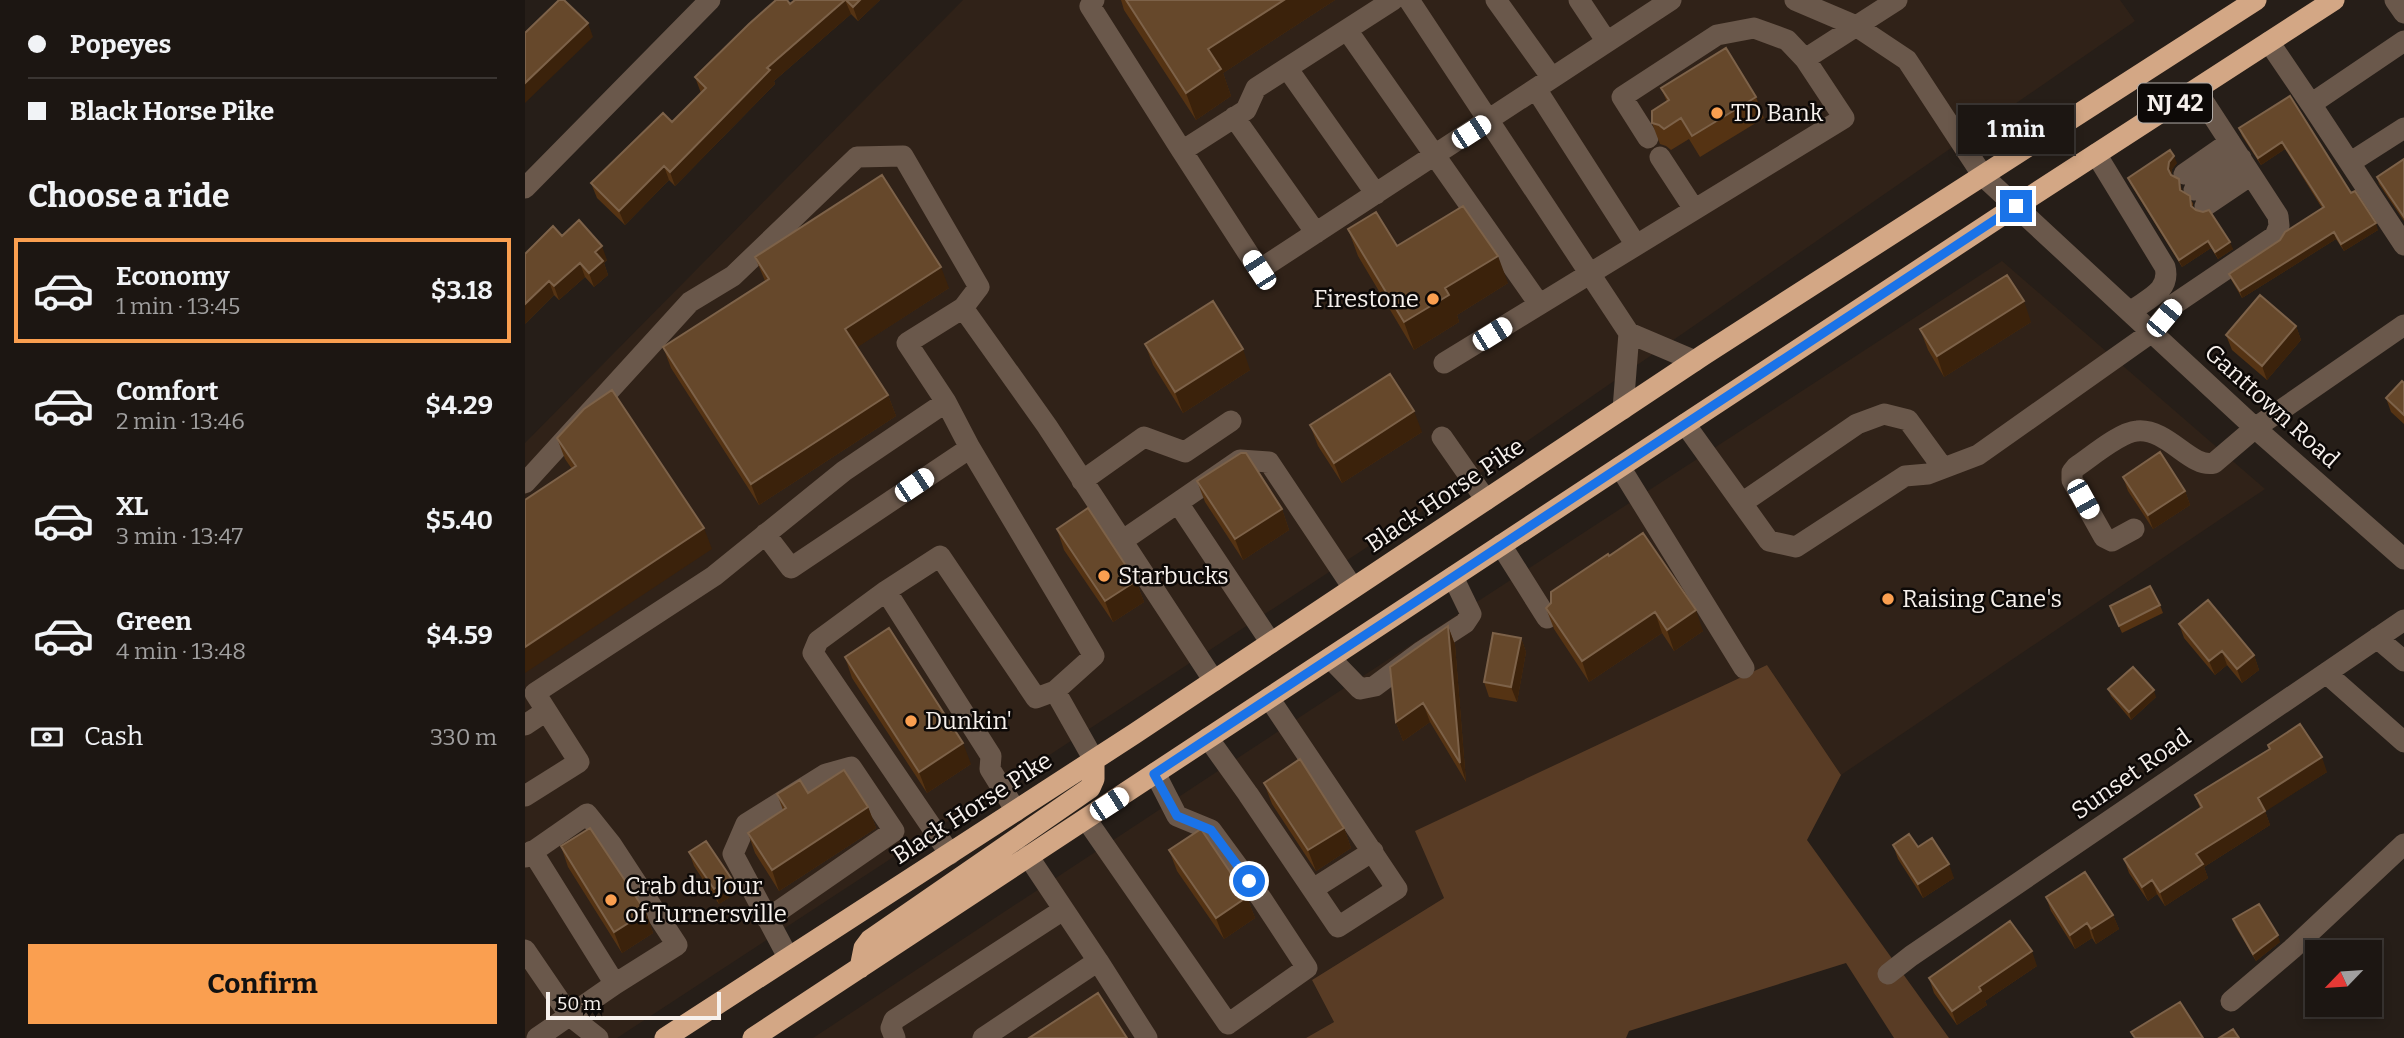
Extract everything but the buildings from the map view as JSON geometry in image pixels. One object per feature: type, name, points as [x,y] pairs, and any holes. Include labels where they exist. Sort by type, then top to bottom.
[{"type":"highway","name":"Black Horse Pike","points":[[665,1038],[1094,760],[1695,361],[2256,0]]},
{"type":"highway","name":"NJ 42","points":[[753,1038],[2016,206],[2334,0]]},
{"type":"highway","points":[[860,968],[864,948],[870,940],[1090,788],[1094,779],[1094,760]]},
{"type":"street","points":[[525,188],[710,0]]},
{"type":"street","points":[[1094,0],[1090,6],[1259,270],[1668,1]]},
{"type":"street","points":[[1182,151],[1246,110],[1256,88],[1393,0]]},
{"type":"street","points":[[1409,0],[1629,333],[1695,361]]},
{"type":"street","points":[[1496,0],[1636,245]]},
{"type":"street","points":[[1579,0],[1607,42]]},
{"type":"street","name":"Ganttown Road","points":[[1795,0],[1856,26],[1907,60],[1983,176],[2255,428],[2404,559]]},
{"type":"street","points":[[1805,59],[1897,0]]},
{"type":"street","points":[[2395,0],[2404,13]]},
{"type":"street","points":[[1444,363],[1844,118],[1805,59],[1787,40],[1755,29],[1717,35],[1622,97],[1649,138]]},
{"type":"street","points":[[1347,30],[1539,304]]},
{"type":"street","points":[[2311,104],[2404,41]]},
{"type":"street","points":[[2269,42],[2404,245]]},
{"type":"street","points":[[1287,68],[1375,194]]},
{"type":"street","points":[[1685,424],[1769,541],[1797,547],[1905,476],[1928,474],[1978,455],[2152,332],[2176,303],[2275,236],[2279,226],[2278,216],[2196,90]]},
{"type":"street","points":[[1234,117],[1316,233]]},
{"type":"street","points":[[2351,162],[2404,128]]},
{"type":"street","points":[[2097,154],[2146,223],[2167,276],[2165,286],[2130,312]]},
{"type":"street","points":[[525,483],[689,302],[733,276],[857,157],[903,156],[979,287],[963,307],[907,343],[946,402],[969,448],[1094,656],[1055,691],[1035,698],[940,556],[818,640],[813,653],[950,854]]},
{"type":"street","points":[[1661,157],[1694,209]]},
{"type":"street","points":[[2240,158],[2194,190],[2240,158]]},
{"type":"street","points":[[963,307],[1082,481],[1213,681]]},
{"type":"street","points":[[2134,529],[2112,541],[2104,537],[2072,480],[2072,472],[2076,467],[2126,434],[2136,431],[2156,433],[2207,465],[2223,458],[2255,428],[2404,325]]},
{"type":"street","points":[[1623,408],[1629,333]]},
{"type":"street","points":[[525,796],[579,762],[535,693],[714,576],[844,471],[946,402]]},
{"type":"street","points":[[1742,503],[1857,424],[1884,414],[1908,420],[1943,468]]},
{"type":"street","points":[[1082,481],[1144,437],[1185,452],[1231,421]]},
{"type":"street","points":[[1442,437],[1486,500]]},
{"type":"street","points":[[765,534],[790,568],[969,448]]},
{"type":"street","points":[[1122,541],[1240,460],[1269,462],[1353,588]]},
{"type":"street","points":[[1620,467],[1744,668]]},
{"type":"street","points":[[1178,503],[1271,643]]},
{"type":"street","points":[[1501,545],[1547,618]]},
{"type":"street","points":[[1330,658],[1360,689],[1375,686],[1422,650],[1465,624],[1471,614],[1453,577]]},
{"type":"street","points":[[886,591],[991,755],[990,769],[1016,811]]},
{"type":"street","name":"Sunset Road","points":[[1888,974],[2404,620]]},
{"type":"street","points":[[2377,638],[2404,661]]},
{"type":"street","points":[[2326,673],[2404,742]]},
{"type":"street","points":[[1055,691],[1094,760]]},
{"type":"street","points":[[1208,738],[1338,927],[1398,889],[1269,698]]},
{"type":"street","points":[[525,724],[546,711]]},
{"type":"street","points":[[1289,768],[1309,756]]},
{"type":"street","points":[[767,919],[894,831],[851,767],[826,774],[746,824],[733,854],[767,919],[788,957]]},
{"type":"street","points":[[1086,819],[1228,1024],[1307,968],[1261,898],[1211,830],[1177,816],[1154,774]]},
{"type":"street","points":[[1248,793],[1268,781]]},
{"type":"street","points":[[537,1038],[677,945],[611,844],[587,814],[528,854],[615,984]]},
{"type":"street","points":[[2231,1001],[2292,949],[2404,844]]},
{"type":"street","points":[[1313,889],[1373,851]]},
{"type":"street","points":[[1028,856],[1147,1038]]},
{"type":"street","points":[[895,1038],[891,1028],[894,1020],[1063,910]]},
{"type":"street","points":[[525,950],[570,1016],[599,1038]]},
{"type":"street","points":[[983,1038],[1098,961]]},
{"type":"street","points":[[570,1016],[571,1038]]},
{"type":"shaded area","points":[[963,0],[2120,0],[2135,21],[1488,468],[617,1038],[525,1038],[525,443]]},
{"type":"shaded area","points":[[2002,261],[2265,489],[1841,775],[1767,665],[1416,831],[1444,898],[1312,980],[1334,1022],[1306,1038],[813,1038],[1309,711]]},
{"type":"shaded area","points":[[1767,665],[1841,775],[1807,840],[1949,1038],[1894,1038],[1846,963],[1629,1031],[1626,1038],[1306,1038],[1334,1022],[1312,980],[1444,898],[1415,831]]},
{"type":"place","name":"TD Bank","points":[[1717,113]]},
{"type":"place","name":"Firestone","points":[[1433,299]]},
{"type":"place","name":"Starbucks","points":[[1104,576]]},
{"type":"place","name":"Raising Cane's","points":[[1888,599]]},
{"type":"place","name":"Dunkin'","points":[[911,721]]},
{"type":"place","name":"Crab du Jour of Turnersville","points":[[611,900]]},
{"type":"route","points":[[1249,881],[1211,830],[1177,816],[1154,774],[2016,206]]}]
